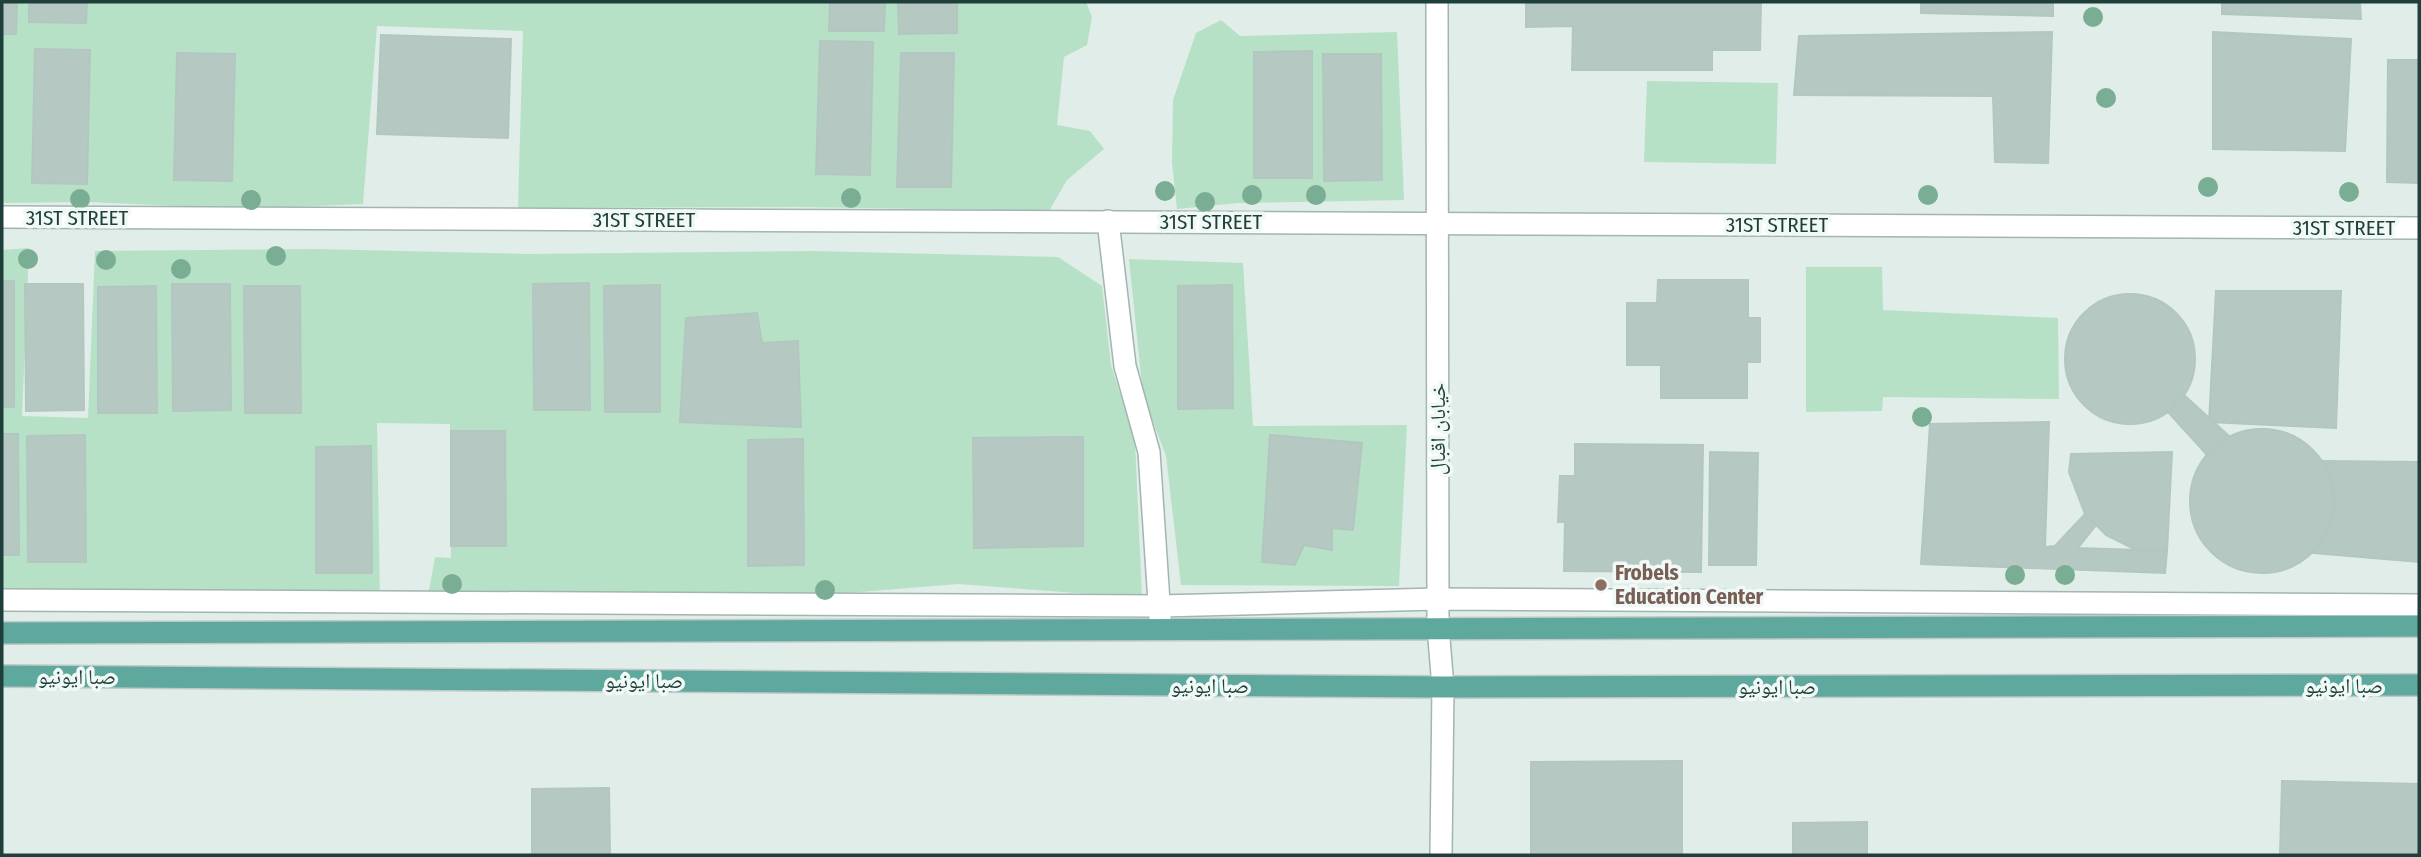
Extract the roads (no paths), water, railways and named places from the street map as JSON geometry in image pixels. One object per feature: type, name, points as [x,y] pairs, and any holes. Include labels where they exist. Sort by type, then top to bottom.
[{"type":"main road","name":"صبا ایونیو","points":[[2,633],[2419,626]]},
{"type":"main road","name":"صبا ایونیو","points":[[2,676],[1443,687],[2419,685]]},
{"type":"street","name":"خیابان اقبال","points":[[1437,2],[1438,627],[1443,687],[1441,855]]},
{"type":"street","name":"31ST STREET","points":[[2,218],[2419,228]]},
{"type":"street","points":[[1108,221],[1125,366],[1149,452],[1160,628]]},
{"type":"street","points":[[2,600],[1159,606],[1438,599],[2419,605]]},
{"type":"place","name":"Frobels Education Center","points":[[1601,585]]}]
